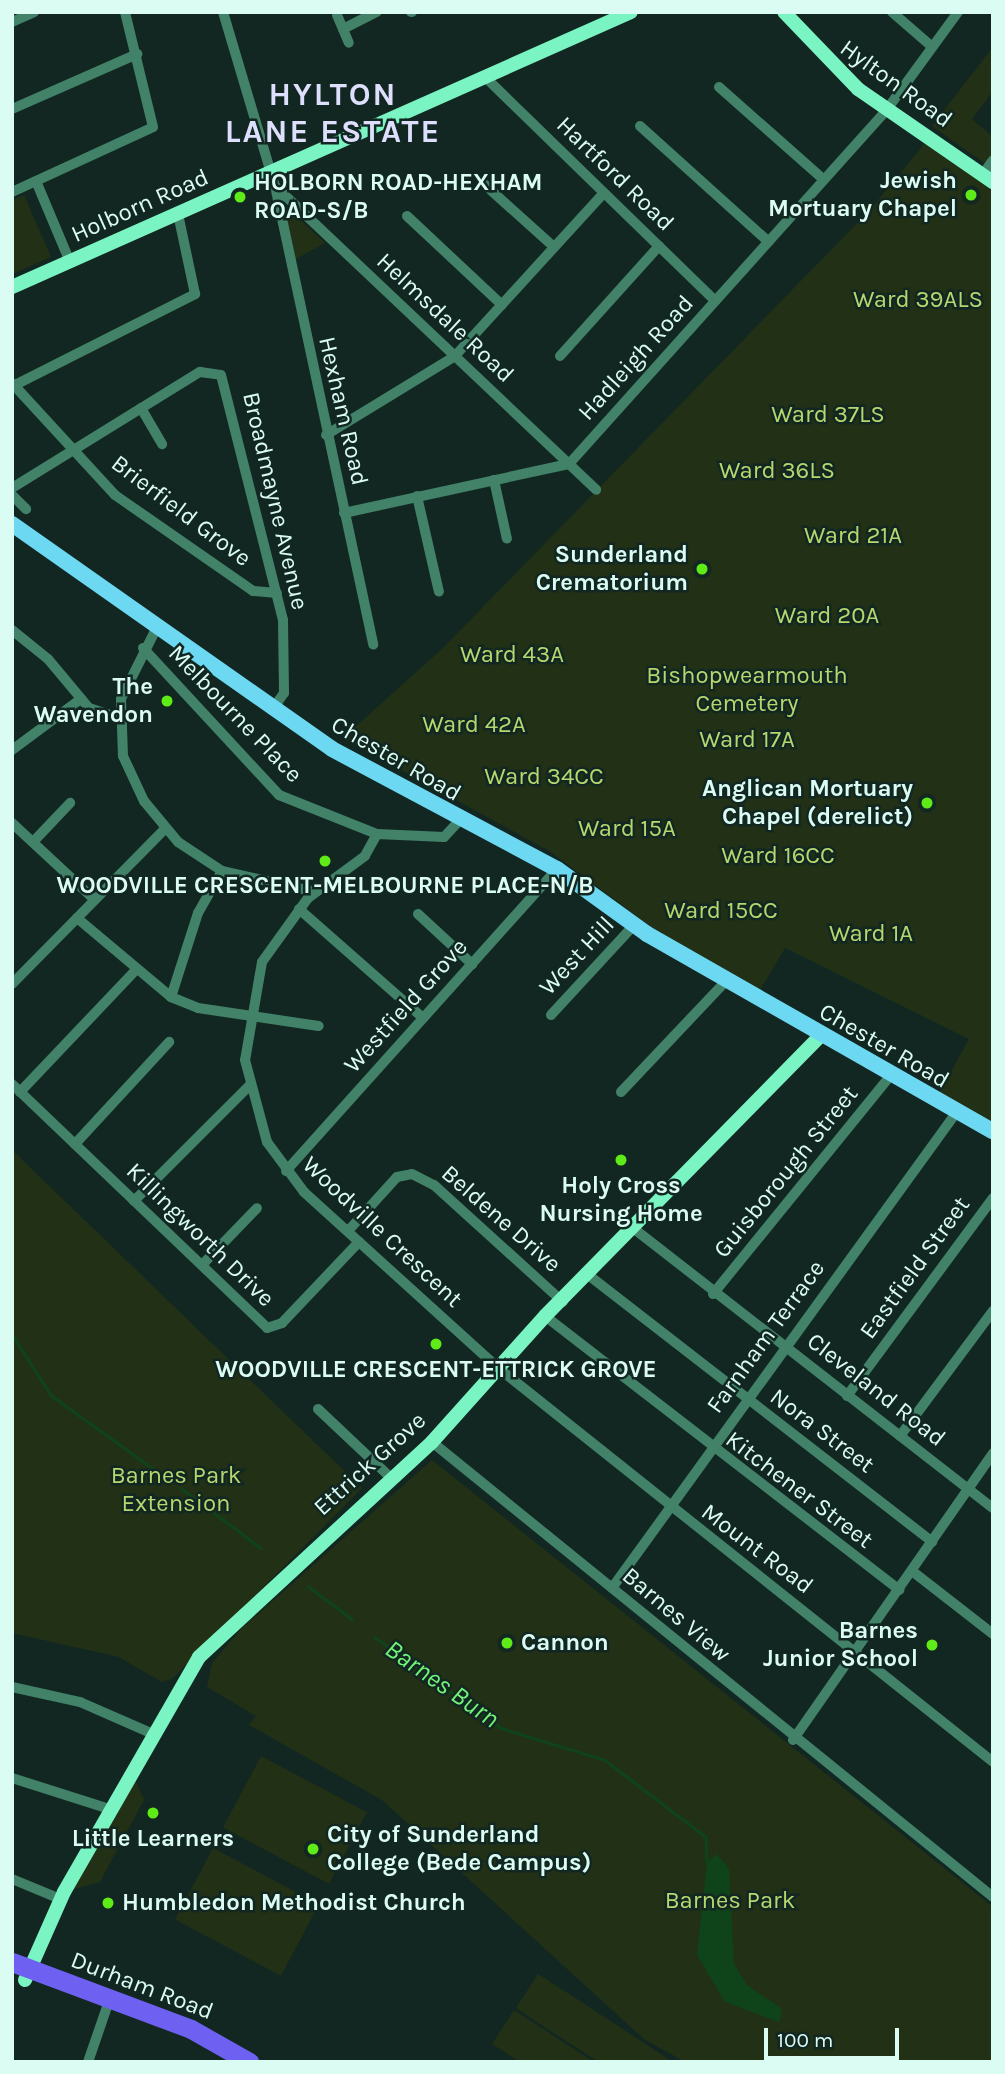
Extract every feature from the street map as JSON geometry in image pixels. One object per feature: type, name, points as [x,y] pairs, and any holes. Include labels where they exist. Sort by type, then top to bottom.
[{"type":"highway","name":"Durham Road","points":[[20,1972],[191,2028],[249,2062]]},
{"type":"highway","name":"Durham Road","points":[[108,2003],[230,2062]]},
{"type":"main road","name":"Chester Road","points":[[12,524],[272,710],[459,821],[557,869],[634,925],[890,1076],[993,1131]]},
{"type":"street","points":[[12,22],[34,12]]},
{"type":"street","points":[[12,192],[152,130],[155,120],[125,12]]},
{"type":"street","name":"Hexham Road","points":[[223,12],[271,181],[373,645]]},
{"type":"street","points":[[343,29],[377,12]]},
{"type":"street","name":"Holborn Road","points":[[12,287],[178,214],[271,181],[485,77],[631,12]]},
{"type":"street","name":"Hylton Road","points":[[784,12],[824,61],[988,178]]},
{"type":"street","points":[[892,12],[930,45]]},
{"type":"street","name":"Hadleigh Road","points":[[569,464],[888,108],[930,45],[958,12]]},
{"type":"street","points":[[337,15],[349,43]]},
{"type":"street","points":[[12,109],[136,54]]},
{"type":"street","name":"Hartford Road","points":[[485,77],[715,301]]},
{"type":"street","points":[[719,87],[824,180]]},
{"type":"street","points":[[640,126],[769,242]]},
{"type":"street","points":[[988,178],[993,160]]},
{"type":"street","points":[[36,181],[70,262]]},
{"type":"street","name":"Helmsdale Road","points":[[271,181],[596,490]]},
{"type":"street","points":[[484,184],[554,247]]},
{"type":"street","points":[[326,435],[454,356],[604,193]]},
{"type":"street","points":[[13,384],[195,294],[178,214]]},
{"type":"street","points":[[407,216],[502,305]]},
{"type":"street","points":[[560,356],[660,247]]},
{"type":"street","name":"Broadmayne Avenue","points":[[12,488],[204,370],[224,379],[276,593],[284,692],[272,710]]},
{"type":"street","name":"Brierfield Grove","points":[[13,384],[63,440],[77,450],[115,495],[253,592],[276,593]]},
{"type":"street","points":[[141,408],[162,444]]},
{"type":"street","points":[[56,460],[63,440]]},
{"type":"street","points":[[344,513],[569,464]]},
{"type":"street","points":[[494,480],[507,539]]},
{"type":"street","points":[[12,495],[26,509]]},
{"type":"street","points":[[417,496],[439,592]]},
{"type":"street","points":[[157,627],[126,682],[120,718],[132,780],[166,828],[222,871],[316,892]]},
{"type":"street","points":[[12,630],[48,659],[81,699],[99,714],[120,718]]},
{"type":"street","name":"Melbourne Place","points":[[143,648],[279,795],[377,834]]},
{"type":"street","points":[[12,750],[81,699]]},
{"type":"street","points":[[33,842],[70,803]]},
{"type":"street","points":[[377,834],[444,837],[459,821]]},
{"type":"street","points":[[12,823],[95,900]]},
{"type":"street","points":[[12,984],[166,828]]},
{"type":"street","name":"Woodville Crescent","points":[[377,834],[368,853],[316,892],[299,909],[262,962],[250,1015],[249,1086],[258,1123],[286,1171],[359,1242],[497,1367]]},
{"type":"street","name":"Westfield Grove","points":[[286,1171],[557,869]]},
{"type":"street","points":[[172,997],[198,912],[222,871]]},
{"type":"street","points":[[299,909],[423,1018]]},
{"type":"street","points":[[418,914],[472,964]]},
{"type":"street","points":[[77,918],[135,971],[172,997],[198,1008],[319,1026]]},
{"type":"street","name":"West Hill","points":[[551,1015],[634,925]]},
{"type":"street","points":[[16,1088],[135,971]]},
{"type":"street","points":[[621,1092],[727,980]]},
{"type":"street","name":"Ettrick Grove","points":[[20,1972],[175,1689],[225,1627],[432,1442],[545,1316],[563,1302],[587,1274],[821,1035]]},
{"type":"street","points":[[75,1144],[169,1042]]},
{"type":"street","name":"Guisborough Street","points":[[713,1294],[890,1076]]},
{"type":"street","points":[[134,1201],[249,1086]]},
{"type":"street","name":"Killingworth Drive","points":[[16,1088],[267,1328],[282,1323],[359,1242]]},
{"type":"street","name":"Farnham Terrace","points":[[612,1588],[671,1510],[783,1345],[956,1113]]},
{"type":"street","name":"Beldene Drive","points":[[348,1231],[397,1177],[412,1174],[434,1185],[563,1302]]},
{"type":"street","name":"Eastfield Street","points":[[846,1396],[993,1198]]},
{"type":"street","points":[[202,1265],[257,1208]]},
{"type":"street","name":"Cleveland Road","points":[[634,1228],[713,1294],[993,1508]]},
{"type":"street","name":"Nora Street","points":[[587,1274],[932,1542]]},
{"type":"street","points":[[901,1436],[993,1311]]},
{"type":"street","name":"Kitchener Street","points":[[545,1316],[711,1450],[899,1590]]},
{"type":"street","name":"Mount Road","points":[[497,1367],[671,1510],[993,1762]]},
{"type":"street","points":[[318,1409],[391,1478]]},
{"type":"street","name":"Barnes View","points":[[432,1442],[793,1740],[993,1897]]},
{"type":"street","points":[[793,1740],[993,1453]]},
{"type":"street","points":[[912,1571],[993,1634]]},
{"type":"street","points":[[12,1687],[80,1702],[151,1733]]},
{"type":"street","points":[[12,1778],[110,1809]]},
{"type":"street","points":[[12,1879],[60,1899]]},
{"type":"street","points":[[88,2062],[108,2003]]},
{"type":"green space","points":[[993,47],[993,91],[972,119],[993,137],[993,169],[932,126]]},
{"type":"green space","name":"Bishopwearmouth Cemetery","points":[[929,138],[993,182],[993,1122],[938,1095],[969,1039],[785,948],[760,990],[658,932],[551,852],[343,738],[443,648],[870,210]]},
{"type":"green space","points":[[24,195],[51,257],[12,274],[12,200]]},
{"type":"green space","points":[[281,202],[325,243],[294,260]]},
{"type":"green space","name":"Barnes Park Extension","points":[[12,1150],[362,1488],[173,1678],[162,1682],[119,1657],[12,1633]]},
{"type":"green space","name":"Barnes Park","points":[[432,1460],[993,1907],[993,2062],[685,2062],[644,2039],[382,1800],[249,1725],[256,1716],[207,1687],[212,1663],[242,1628]]},
{"type":"green space","points":[[261,1756],[367,1812],[329,1884],[223,1828]]},
{"type":"green space","points":[[131,1770],[144,1800],[100,1882],[64,1892]]},
{"type":"green space","points":[[213,1848],[319,1904],[281,1976],[175,1920]]},
{"type":"green space","points":[[538,1974],[673,2062],[599,2062],[538,2023],[516,2008]]},
{"type":"green space","points":[[514,2010],[594,2062],[520,2062],[492,2044]]},
{"type":"shaded area","points":[[717,1854],[729,1869],[734,1964],[747,1985],[782,2009],[779,2022],[725,2002],[697,1955],[707,1862]]},
{"type":"waterway","name":"Barnes Burn","points":[[12,1334],[51,1395],[159,1473]]},
{"type":"waterway","points":[[181,1488],[261,1548]]},
{"type":"waterway","name":"Barnes Burn","points":[[308,1586],[352,1619]]},
{"type":"waterway","name":"Barnes Burn","points":[[375,1637],[501,1728],[605,1760],[706,1837],[707,1862]]},
{"type":"place","name":"Jewish Mortuary Chapel","points":[[971,195]]},
{"type":"place","name":"HOLBORN ROAD-HEXHAM ROAD-S/B","points":[[240,197]]},
{"type":"place","name":"Sunderland Crematorium","points":[[702,569]]},
{"type":"place","name":"The Wavendon","points":[[167,701]]},
{"type":"place","name":"Anglican Mortuary Chapel (derelict)","points":[[927,803]]},
{"type":"place","name":"WOODVILLE CRESCENT-MELBOURNE PLACE-N/B","points":[[325,861]]},
{"type":"place","name":"Holy Cross Nursing Home","points":[[621,1160]]},
{"type":"place","name":"WOODVILLE CRESCENT-ETTRICK GROVE","points":[[436,1344]]},
{"type":"place","name":"Cannon","points":[[507,1643]]},
{"type":"place","name":"Barnes Junior School","points":[[932,1645]]},
{"type":"place","name":"Little Learners","points":[[153,1813]]},
{"type":"place","name":"City of Sunderland College (Bede Campus)","points":[[313,1849]]},
{"type":"place","name":"Humbledon Methodist Church","points":[[108,1903]]},
{"type":"district","name":"HYLTON LANE ESTATE","points":[[333,114]]},
{"type":"park label","name":"Ward 39ALS","points":[[918,300]]},
{"type":"park label","name":"Ward 37LS","points":[[828,415]]},
{"type":"park label","name":"Ward 36LS","points":[[777,471]]},
{"type":"park label","name":"Ward 21A","points":[[853,536]]},
{"type":"park label","name":"Ward 20A","points":[[827,616]]},
{"type":"park label","name":"Ward 43A","points":[[512,655]]},
{"type":"park label","name":"Ward 42A","points":[[474,725]]},
{"type":"park label","name":"Ward 17A","points":[[747,740]]},
{"type":"park label","name":"Ward 34CC","points":[[544,777]]},
{"type":"park label","name":"Ward 15A","points":[[627,829]]},
{"type":"park label","name":"Ward 16CC","points":[[778,856]]},
{"type":"park label","name":"Ward 15CC","points":[[721,911]]},
{"type":"park label","name":"Ward 1A","points":[[871,934]]}]
